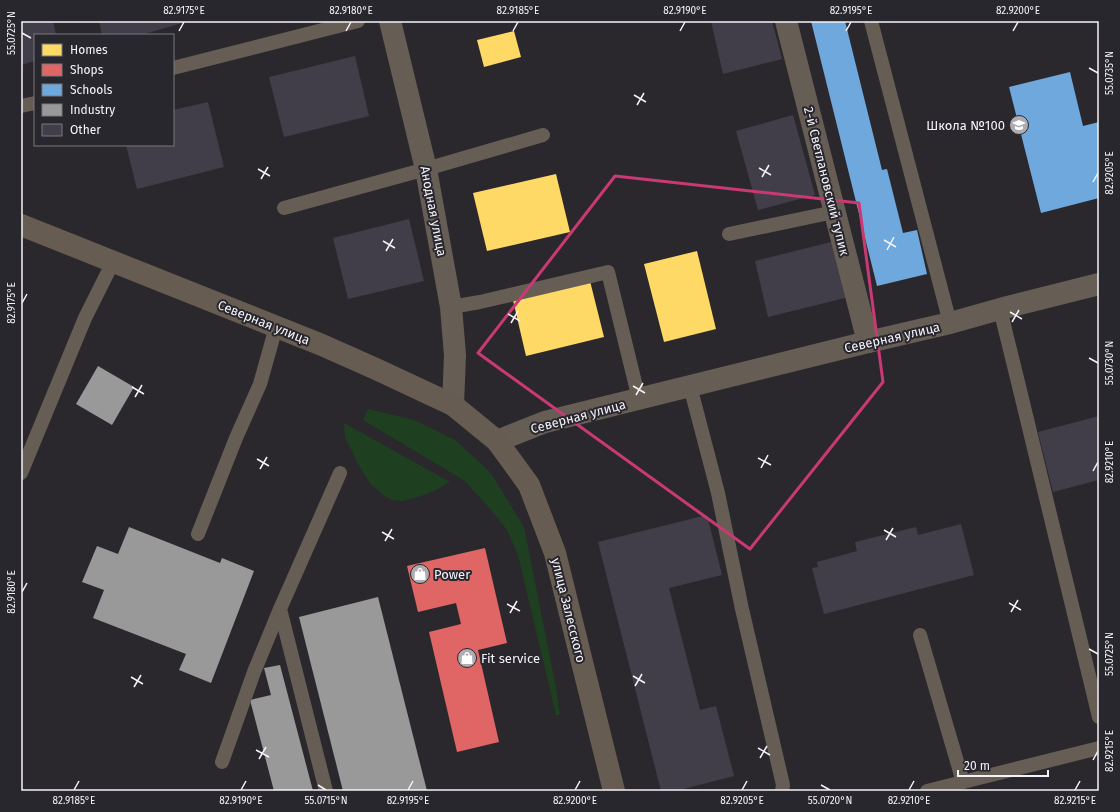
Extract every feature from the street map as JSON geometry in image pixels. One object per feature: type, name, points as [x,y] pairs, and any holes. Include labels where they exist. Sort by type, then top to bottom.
[{"type":"main road","name":"Северная улица","points":[[21,225],[322,345],[453,405],[497,441]]},
{"type":"main road","name":"улица Залесского","points":[[497,441],[529,485],[554,553],[614,791]]},
{"type":"street","name":"Анодная улица","points":[[390,21],[426,169],[451,307],[454,355],[453,405]]},
{"type":"street","name":"2-й Светлановский тупик","points":[[786,21],[868,342]]},
{"type":"street","name":"Северная улица","points":[[497,441],[545,422],[950,323],[1099,284]]},
{"type":"lane","points":[[174,68],[358,21]]},
{"type":"lane","points":[[871,21],[950,323]]},
{"type":"lane","points":[[21,106],[34,103]]},
{"type":"lane","points":[[284,208],[543,135]]},
{"type":"lane","points":[[729,234],[834,212]]},
{"type":"lane","points":[[21,473],[85,318],[113,262]]},
{"type":"lane","points":[[451,307],[480,302],[608,272],[639,399]]},
{"type":"lane","points":[[1000,309],[1099,717]]},
{"type":"lane","points":[[198,534],[236,438],[260,384],[276,327]]},
{"type":"lane","points":[[690,386],[718,493],[742,609],[783,785],[782,791]]},
{"type":"lane","points":[[222,762],[254,672],[340,473]]},
{"type":"lane","points":[[280,609],[326,791]]},
{"type":"lane","points":[[920,635],[963,782]]},
{"type":"lane","points":[[927,791],[1099,748]]},
{"type":"highlighted area","points":[[615,176],[859,203],[883,382],[750,549],[478,353]]},
{"type":"green space","points":[[368,409],[414,420],[455,440],[490,472],[524,527],[560,715],[556,715],[518,555],[507,530],[465,481],[363,420]]},
{"type":"green space","points":[[344,423],[450,482],[424,495],[403,501],[392,500],[383,495],[370,483],[358,464],[345,437]]},
{"type":"building: Homes","points":[[514,31],[521,57],[484,67],[477,40]]},
{"type":"building: Homes","points":[[556,174],[570,232],[487,251],[473,193]]},
{"type":"building: Homes","points":[[697,251],[716,329],[664,342],[644,264]]},
{"type":"building: Homes","points":[[589,277],[604,337],[526,356],[512,296]]},
{"type":"building: Shops","points":[[485,548],[507,643],[478,650],[499,742],[457,752],[429,632],[461,624],[456,603],[418,612],[407,566]]},
{"type":"building: Schools","points":[[811,21],[845,21],[882,170],[887,169],[903,233],[917,230],[927,274],[877,286]]},
{"type":"building: Schools","points":[[1070,72],[1083,126],[1099,122],[1099,198],[1041,213],[1009,87]]},
{"type":"building: Industry","points":[[98,366],[134,387],[112,425],[76,404]]},
{"type":"building: Industry","points":[[129,527],[220,563],[222,558],[254,571],[211,683],[179,670],[186,654],[93,618],[104,590],[82,582],[97,546],[118,554]]},
{"type":"building: Industry","points":[[378,597],[427,791],[343,791],[299,617]]},
{"type":"building: Industry","points":[[280,665],[313,791],[274,791],[250,700],[271,695],[264,668]]},
{"type":"building: Other","points":[[21,21],[53,21],[56,34],[34,34],[34,61],[21,65]]},
{"type":"building: Other","points":[[99,21],[189,21],[144,34],[102,34]]},
{"type":"building: Other","points":[[711,21],[772,21],[782,59],[723,74]]},
{"type":"building: Other","points":[[355,56],[369,116],[284,137],[269,77]]},
{"type":"building: Other","points":[[208,102],[224,167],[137,189],[126,146],[174,146],[174,110]]},
{"type":"building: Other","points":[[793,115],[815,195],[758,210],[736,131]]},
{"type":"building: Other","points":[[409,219],[424,281],[348,299],[333,238]]},
{"type":"building: Other","points":[[835,241],[849,297],[768,317],[755,261]]},
{"type":"building: Other","points":[[1099,416],[1099,480],[1053,492],[1038,432]]},
{"type":"building: Other","points":[[707,515],[722,575],[669,588],[700,710],[716,706],[734,776],[676,791],[661,791],[598,542]]},
{"type":"building: Other","points":[[961,524],[974,575],[824,614],[812,568],[818,567],[817,562],[857,551],[855,542],[916,527],[918,535]]},
{"type":"place","name":"Школа №100","points":[[1019,125]]},
{"type":"place","name":"Power","points":[[420,574]]},
{"type":"place","name":"Fit service","points":[[467,658]]}]
